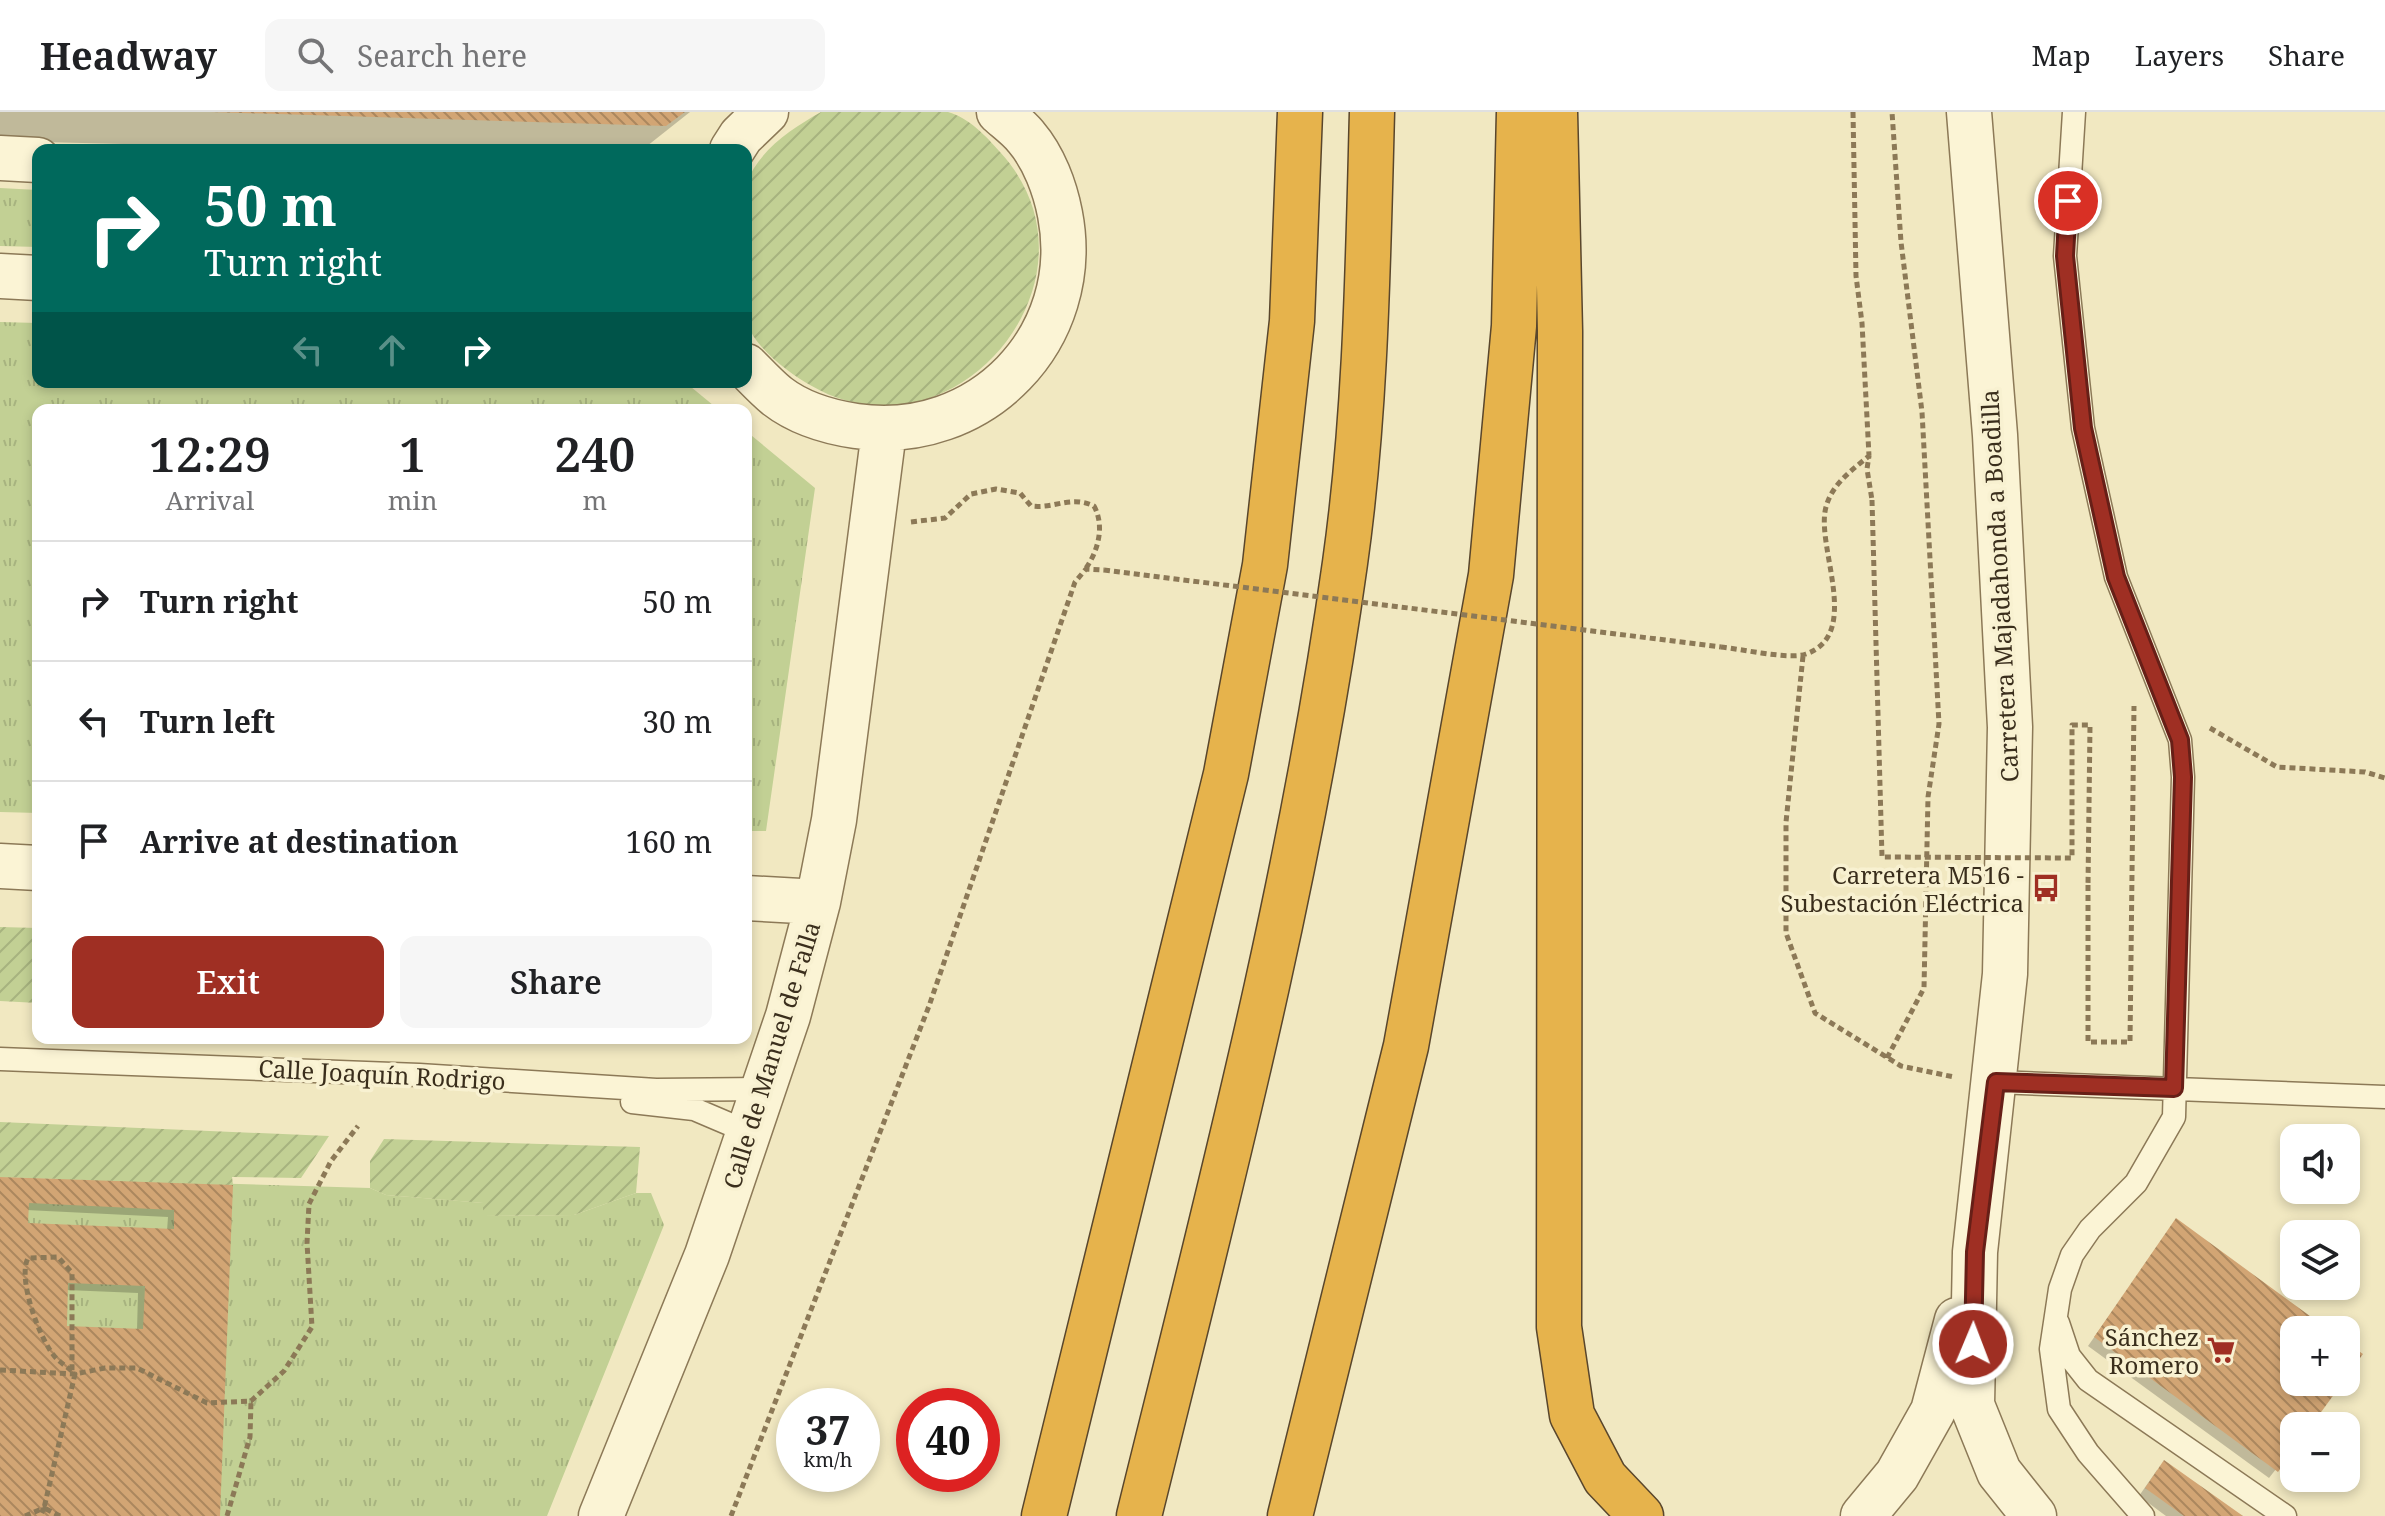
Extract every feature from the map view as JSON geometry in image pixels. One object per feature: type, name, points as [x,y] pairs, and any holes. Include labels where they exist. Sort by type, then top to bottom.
[{"type":"highway","points":[[1044,1516],[1226,774],[1265,565],[1292,321],[1300,112]]},
{"type":"highway","points":[[1139,1516],[1257,1038],[1308,791],[1345,560],[1367,327],[1372,112]]},
{"type":"highway","points":[[1290,1516],[1406,1046],[1491,575],[1514,326],[1519,112]]},
{"type":"highway","points":[[1555,112],[1560,331],[1559,1327],[1572,1415],[1605,1478],[1641,1516]]},
{"type":"highway","points":[[1030,1516],[1091,1319]]},
{"type":"street","points":[[736,144],[766,112]]},
{"type":"street","points":[[752,372],[779,397],[829,422],[884,431],[941,421],[992,394],[1032,353],[1058,301],[1066,244],[1055,187],[1027,137],[999,112]]},
{"type":"street","name":"Carretera Majadahonda a Boadilla","points":[[1969,112],[1995,435],[2010,727],[2005,974],[1996,1082],[1975,1252],[1972,1405],[1999,1472],[2034,1516]]},
{"type":"street","points":[[0,158],[32,160]]},
{"type":"street","points":[[0,276],[32,278]]},
{"type":"street","name":"Calle de Manuel de Falla","points":[[601,1516],[707,1255],[788,1016],[818,902],[834,820],[884,431]]},
{"type":"street","points":[[0,866],[32,868]]},
{"type":"street","points":[[752,898],[818,902]]},
{"type":"street","name":"Carretera Majadahonda a Boadilla","points":[[1863,1516],[1897,1475],[1933,1411],[1975,1252]]},
{"type":"lane","points":[[2074,112],[2065,256],[2083,428],[2116,577],[2180,740],[2183,777],[2174,1117],[2136,1183],[2090,1229],[2072,1255],[2060,1289],[2051,1349],[2059,1409],[2088,1453],[2143,1516]]},
{"type":"lane","name":"Calle Joaquín Rodrigo","points":[[0,1059],[419,1075],[656,1090],[763,1089]]},
{"type":"lane","name":"Calle Joaquín Rodrigo","points":[[0,1072],[627,1101],[694,1109],[748,1132]]},
{"type":"lane","points":[[1996,1082],[2385,1097]]},
{"type":"lane","points":[[2057,1314],[2058,1329],[2069,1356],[2088,1380],[2285,1516]]},
{"type":"path","points":[[1853,112],[1856,276],[1862,323],[1869,456],[1867,469],[1872,500],[1882,857],[2072,858],[2072,725],[2090,725],[2088,1042],[2130,1042],[2134,698]]},
{"type":"path","points":[[1887,1058],[1924,988],[1928,797],[1939,724],[1922,412],[1901,242],[1892,112]]},
{"type":"path","points":[[1086,569],[1803,656],[1828,637],[1835,615],[1825,508],[1842,478],[1869,456]]},
{"type":"path","points":[[731,1516],[929,1006],[1075,582],[1096,554],[1100,524],[1094,506],[1080,500],[1045,508],[1031,506],[1020,493],[996,489],[971,494],[945,518],[901,523]]},
{"type":"path","points":[[1803,656],[1786,822],[1786,933],[1815,1013],[1901,1066],[1996,1082]]},
{"type":"path","points":[[2203,718],[2212,730],[2277,767],[2365,772],[2385,778]]},
{"type":"path","points":[[0,1370],[73,1372],[137,1368],[207,1403],[251,1401],[284,1371],[312,1327],[307,1243],[309,1204],[331,1161],[358,1126]]},
{"type":"path","points":[[40,1516],[73,1372],[72,1273],[58,1257],[28,1258],[25,1263],[27,1290],[40,1333],[55,1357],[73,1372]]},
{"type":"path","points":[[227,1516],[250,1437],[251,1401]]},
{"type":"path","points":[[25,1516],[44,1508],[60,1516]]},
{"type":"green space","points":[[821,112],[948,112],[977,128],[1000,152],[1031,201],[1039,253],[1028,303],[1002,347],[964,381],[917,402],[864,404],[810,385],[783,367],[757,342],[752,334],[752,172],[768,151],[788,133]]},
{"type":"green space","points":[[0,188],[32,190],[32,247],[0,246]]},
{"type":"green space","points":[[0,322],[32,323],[32,388],[692,388],[712,404],[32,404],[32,813],[0,812]]},
{"type":"green space","points":[[752,436],[815,488],[766,831],[752,831]]},
{"type":"green space","points":[[0,927],[32,928],[32,1003],[0,1001]]},
{"type":"green space","points":[[0,1122],[329,1136],[301,1178],[232,1177],[233,1185],[0,1177]]},
{"type":"green space","points":[[384,1139],[640,1147],[636,1193],[574,1215],[483,1216],[483,1203],[386,1195],[370,1188],[370,1161]]},
{"type":"green space","points":[[0,1177],[370,1188],[386,1195],[484,1203],[483,1216],[574,1215],[636,1193],[651,1193],[664,1225],[547,1516],[0,1516]]},
{"type":"building","points":[[210,112],[685,112],[666,126]]},
{"type":"building","points":[[0,1177],[233,1185],[220,1516],[0,1516]],"holes":[[[29,1203],[174,1210],[174,1229],[28,1223]],[[68,1283],[145,1286],[143,1329],[67,1326]]]},
{"type":"building","points":[[2176,1218],[2280,1294],[2280,1300],[2288,1300],[2310,1316],[2280,1316],[2280,1396],[2333,1396],[2321,1412],[2280,1412],[2278,1472],[2094,1337]]},
{"type":"building","points":[[2164,1460],[2243,1516],[2184,1516],[2145,1488]]},
{"type":"place","name":"Carretera M516 - Subestación Eléctrica","points":[[2046,888]]},
{"type":"place","name":"Sánchez Romero","points":[[2221,1350]]},
{"type":"route","points":[[1973,1344],[1975,1252],[1996,1082],[2174,1088],[2183,777],[2180,740],[2116,577],[2083,428],[2065,256],[2068,201]]}]
